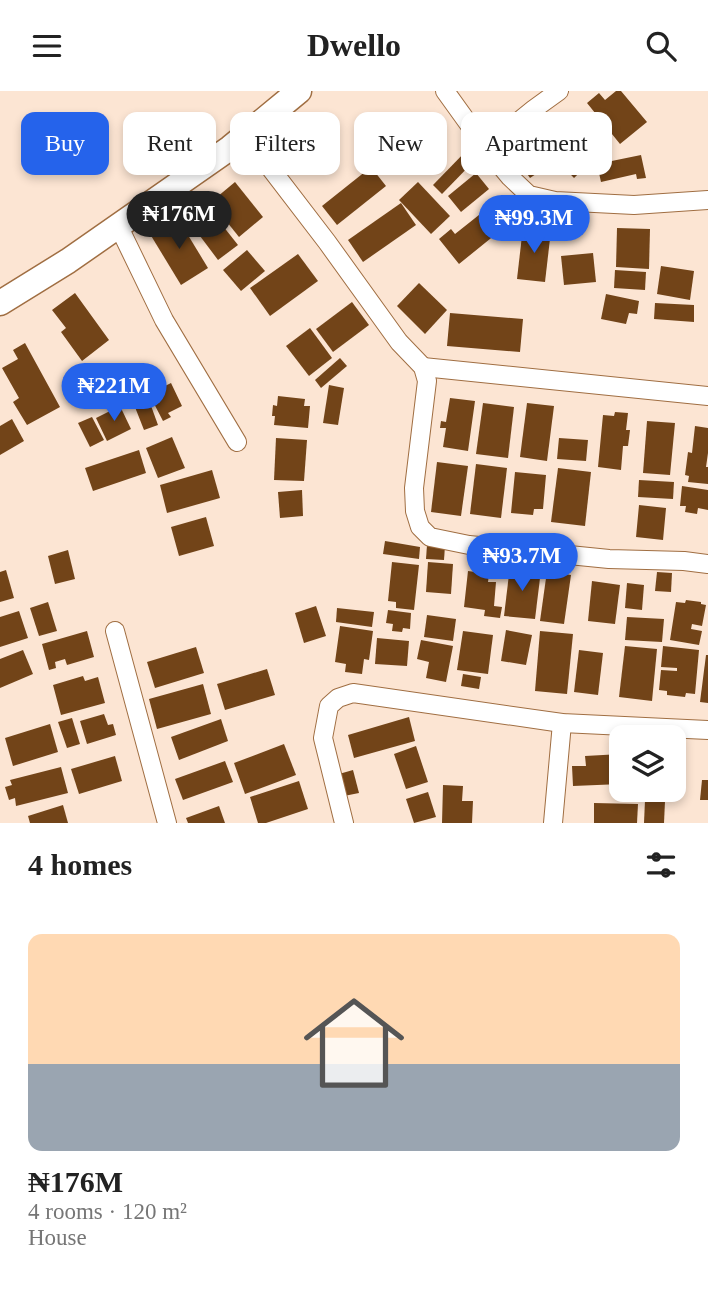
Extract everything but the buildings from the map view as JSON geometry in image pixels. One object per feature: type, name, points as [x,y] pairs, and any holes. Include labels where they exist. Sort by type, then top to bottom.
[{"type":"street","points":[[273,112],[299,91]]},
{"type":"street","points":[[446,91],[461,112]]},
{"type":"street","points":[[530,112],[559,91]]},
{"type":"street","points":[[0,303],[68,261],[230,146]]},
{"type":"street","points":[[276,175],[399,342],[423,367],[427,381],[414,488],[415,511],[420,527],[430,537],[469,545],[608,559],[708,564]]},
{"type":"street","points":[[508,175],[529,195],[555,201],[634,205],[708,200]]},
{"type":"street","points":[[118,225],[164,320],[237,442]]},
{"type":"street","points":[[423,367],[708,396]]},
{"type":"street","points":[[115,632],[167,823]]},
{"type":"street","points":[[344,823],[323,738],[329,706],[338,698],[353,693],[562,723],[708,730]]},
{"type":"street","points":[[553,823],[562,723]]}]
